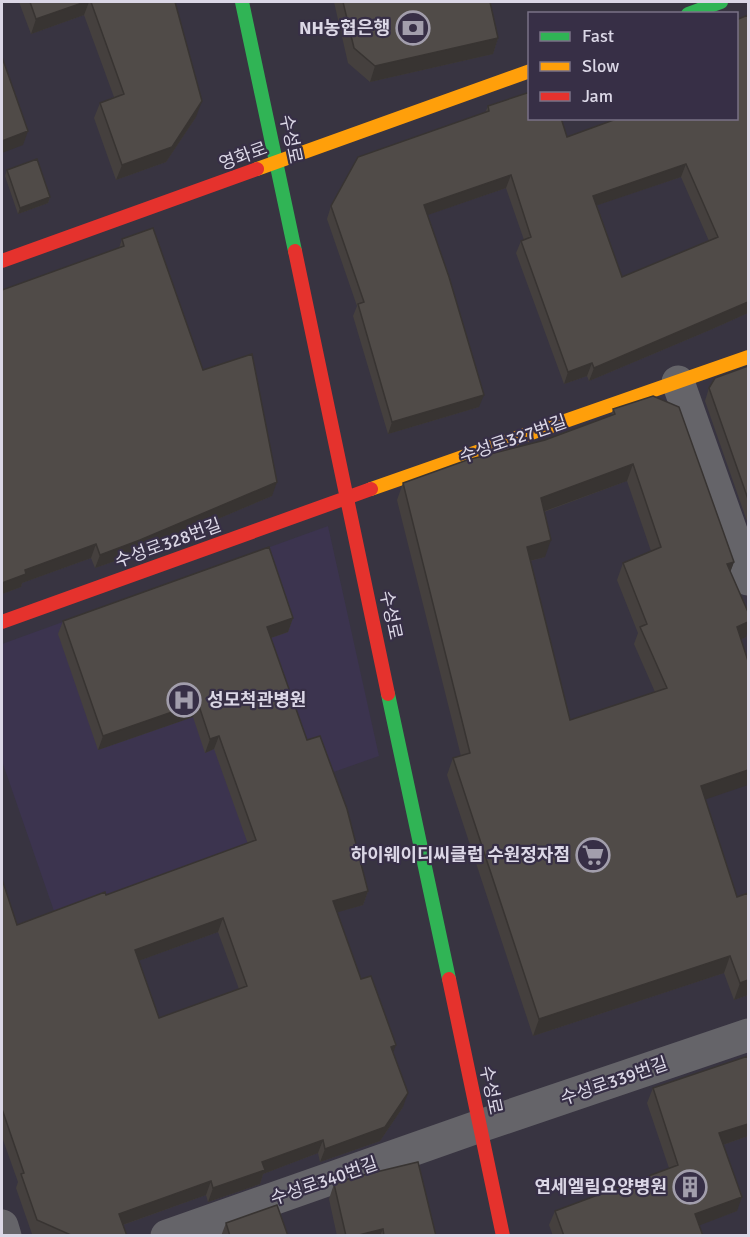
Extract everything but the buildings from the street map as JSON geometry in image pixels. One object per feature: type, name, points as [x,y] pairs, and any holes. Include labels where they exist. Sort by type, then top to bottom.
[{"type":"street","name":"수성로","points":[[242,2],[278,162],[503,1236]]},
{"type":"street","points":[[694,12],[721,2]]},
{"type":"street","name":"영화로","points":[[2,261],[528,72]]},
{"type":"street","name":"수성로327번길","points":[[348,497],[748,357]]},
{"type":"street","points":[[678,381],[748,579]]},
{"type":"street","name":"수성로328번길","points":[[2,622],[348,497]]},
{"type":"street","name":"수성로339번길","points":[[480,1126],[748,1035]]},
{"type":"street","name":"수성로340번길","points":[[167,1236],[480,1126]]},
{"type":"street","points":[[2,1226],[5,1236]]},
{"type":"shaded area","name":"성모척관병원","points":[[328,526],[379,756],[251,801],[272,864],[63,937],[2,761],[2,644]]},
{"type":"traffic: fast","points":[[242,2],[295,251]]},
{"type":"traffic: fast","points":[[694,12],[721,2]]},
{"type":"traffic: fast","points":[[388,694],[449,979]]},
{"type":"traffic: slow","points":[[257,169],[528,72]]},
{"type":"traffic: slow","points":[[371,489],[748,357]]},
{"type":"traffic: jam","points":[[2,261],[257,169]]},
{"type":"traffic: jam","points":[[295,251],[388,694]]},
{"type":"traffic: jam","points":[[2,622],[371,489]]},
{"type":"traffic: jam","points":[[449,979],[503,1236]]},
{"type":"place","name":"NH농협은행","points":[[413,28]]},
{"type":"place","name":"성모척관병원","points":[[184,700]]},
{"type":"place","name":"하이웨이디씨클럽 수원정자점","points":[[593,855]]},
{"type":"place","name":"연세엘림요양병원","points":[[690,1187]]}]
